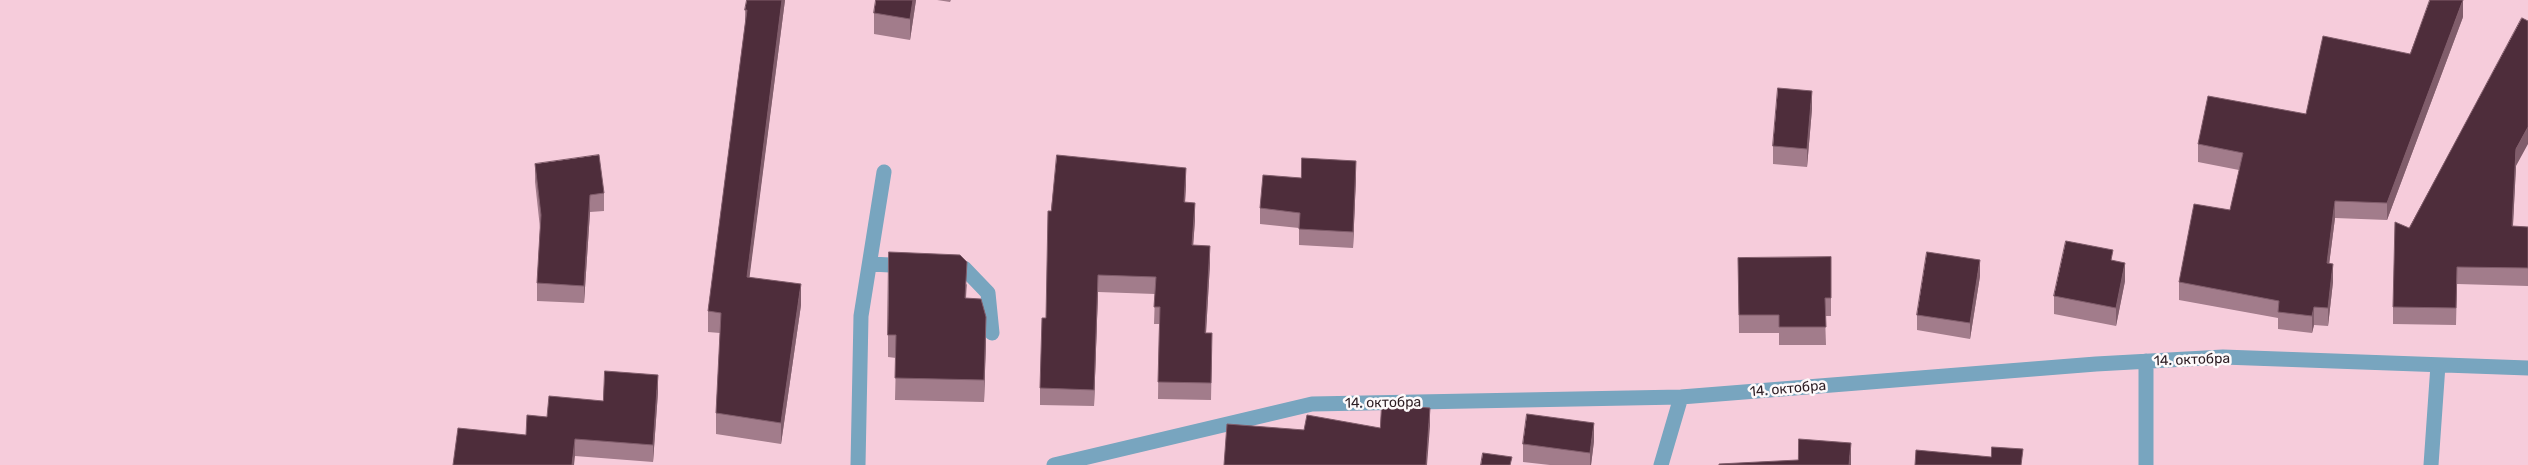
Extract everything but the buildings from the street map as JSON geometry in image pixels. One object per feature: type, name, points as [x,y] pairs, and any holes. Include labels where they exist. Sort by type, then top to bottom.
[{"type":"street","points":[[858,465],[861,316],[884,172]]},
{"type":"street","points":[[870,264],[964,268],[988,293],[992,334]]},
{"type":"street","name":"14. октобра","points":[[1054,465],[1312,404],[1681,398],[2146,361],[2222,357],[2528,368]]},
{"type":"street","points":[[2146,361],[2146,465]]},
{"type":"street","points":[[2431,465],[2438,365]]},
{"type":"street","points":[[1661,465],[1681,398]]}]
